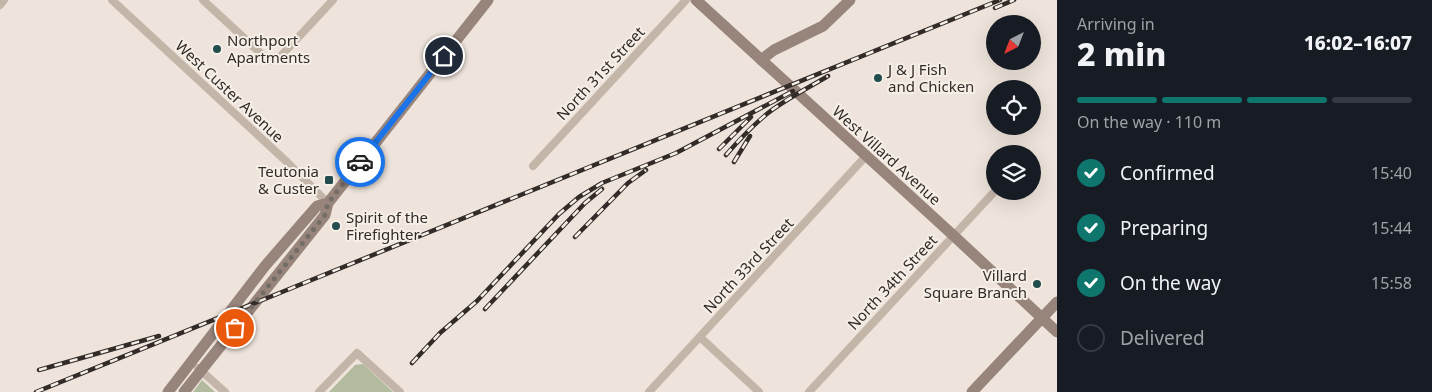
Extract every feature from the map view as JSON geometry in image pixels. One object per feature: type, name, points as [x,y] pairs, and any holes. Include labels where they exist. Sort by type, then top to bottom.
[{"type":"main road","points":[[184,392],[325,215],[328,203],[488,0]]},
{"type":"main road","name":"West Villard Avenue","points":[[696,0],[1057,332]]},
{"type":"main road","points":[[761,60],[774,50],[823,26],[850,0]]},
{"type":"main road","points":[[168,392],[265,266],[316,206],[328,203]]},
{"type":"main road","points":[[972,392],[1057,302]]},
{"type":"street","points":[[0,5],[4,0]]},
{"type":"street","name":"West Custer Avenue","points":[[112,0],[287,162],[328,203]]},
{"type":"street","points":[[203,0],[269,61],[279,58],[333,0]]},
{"type":"street","name":"North 31st Street","points":[[533,166],[686,0]]},
{"type":"street","name":"North 33rd Street","points":[[649,392],[866,156]]},
{"type":"street","name":"North 34th Street","points":[[809,392],[987,200]]},
{"type":"street","points":[[700,337],[759,392]]},
{"type":"street","points":[[319,392],[357,353],[400,392]]},
{"type":"street","points":[[191,362],[225,392]]},
{"type":"green space","points":[[363,364],[393,392],[329,392],[355,365]]},
{"type":"green space","points":[[202,380],[215,392],[193,392]]},
{"type":"railway","points":[[36,392],[1000,0]]},
{"type":"railway","points":[[995,8],[1014,0]]},
{"type":"railway","points":[[726,155],[768,113],[828,76]]},
{"type":"railway","points":[[412,363],[440,333],[477,301],[559,214],[579,197],[602,183],[676,153],[793,91]]},
{"type":"railway","points":[[719,149],[751,117]]},
{"type":"railway","points":[[734,162],[750,136]]},
{"type":"railway","points":[[575,237],[628,183],[646,170]]},
{"type":"railway","points":[[485,309],[585,203],[602,189]]},
{"type":"railway","points":[[39,370],[159,336]]},
{"type":"way so far","points":[[235,328],[325,215],[328,203],[360,162]]},
{"type":"place","name":"Northport Apartments","points":[[217,49]]},
{"type":"place","name":"J & J Fish and Chicken","points":[[878,78]]},
{"type":"place","name":"Teutonia & Custer","points":[[329,180]]},
{"type":"place","name":"Spirit of the Firefighter","points":[[336,226]]},
{"type":"place","name":"Villard Square Branch","points":[[1037,284]]},
{"type":"route","points":[[360,162],[444,56]]}]
